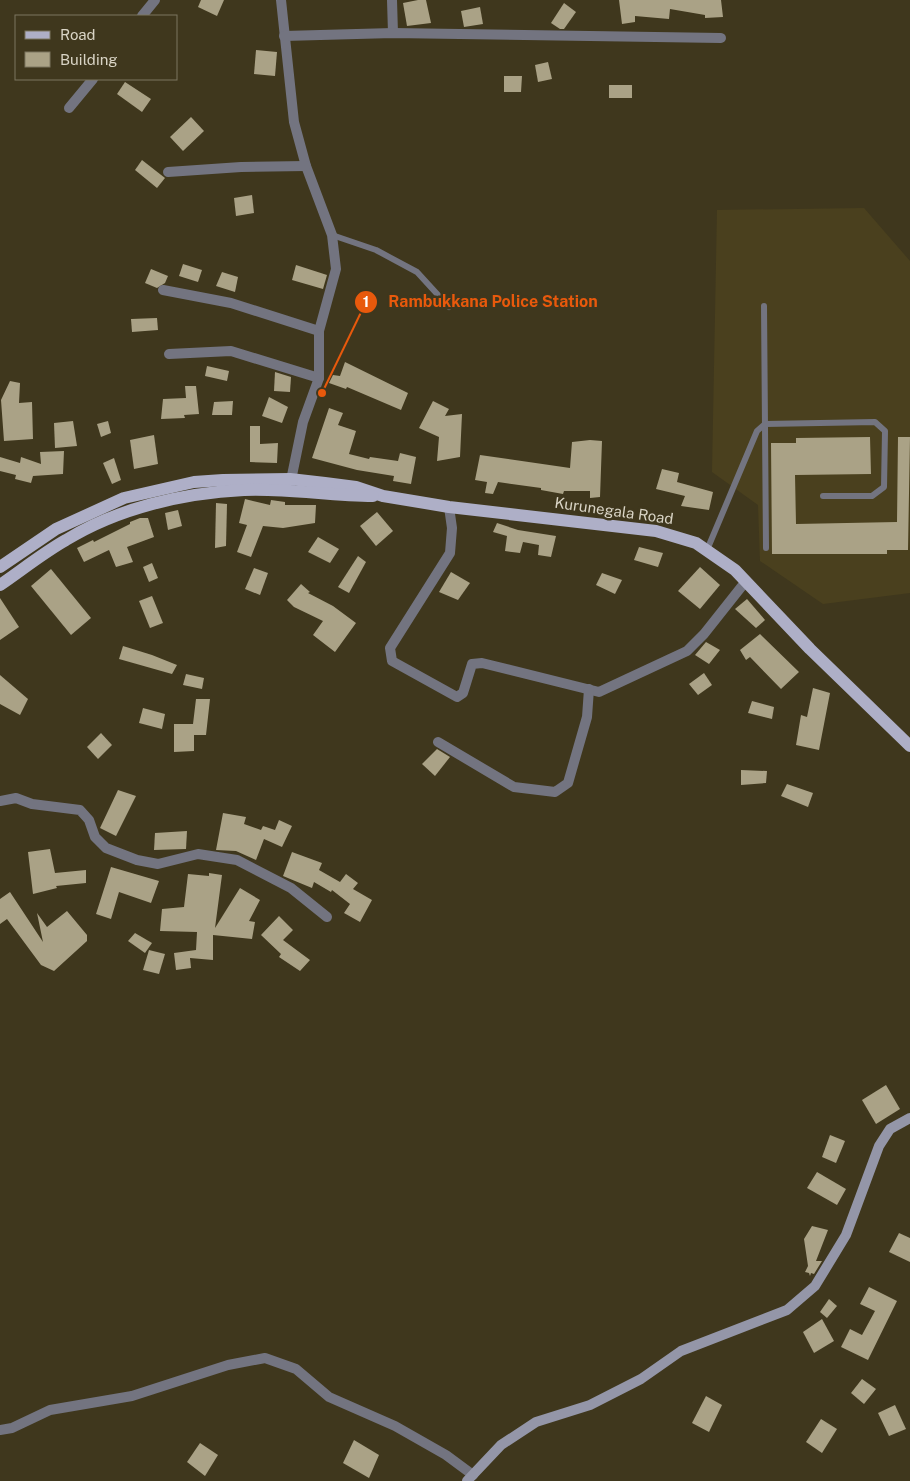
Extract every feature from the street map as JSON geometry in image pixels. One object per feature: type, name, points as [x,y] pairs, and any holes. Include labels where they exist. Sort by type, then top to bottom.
[{"type":"main road","name":"Kurunegala Road","points":[[0,567],[56,529],[124,498],[194,482],[290,485],[383,496],[449,507],[656,531],[682,537],[707,550],[735,570],[810,649],[910,746]]},
{"type":"main road","name":"Kurunegala Road","points":[[0,585],[66,539],[128,512],[160,503],[218,492],[290,485]]},
{"type":"street","points":[[143,15],[155,0]]},
{"type":"street","points":[[281,0],[294,122],[306,166],[332,235],[336,269],[319,331],[319,378],[303,422],[290,485]]},
{"type":"street","points":[[392,0],[393,33]]},
{"type":"street","points":[[284,36],[393,33],[721,38]]},
{"type":"street","points":[[69,108],[91,80]]},
{"type":"street","points":[[168,172],[240,167],[306,166]]},
{"type":"street","points":[[163,290],[231,303],[319,331]]},
{"type":"street","points":[[169,354],[231,350],[319,378]]},
{"type":"street","points":[[449,507],[452,528],[450,553],[390,648],[392,661],[457,697],[463,693],[472,664],[482,664],[599,692],[687,651],[704,634],[746,581]]},
{"type":"street","points":[[438,742],[514,787],[554,792],[568,783],[587,717],[589,689]]},
{"type":"street","points":[[0,801],[16,798],[32,804],[80,810],[89,820],[94,837],[106,848],[137,860],[158,864],[198,854],[237,860],[291,888],[327,917]]},
{"type":"street","points":[[0,1430],[12,1428],[50,1410],[132,1396],[228,1365],[265,1358],[296,1369],[329,1397],[395,1426],[446,1455],[470,1478],[501,1445],[536,1422],[590,1405],[640,1379],[681,1351],[787,1310],[815,1286],[846,1235],[879,1146],[890,1129],[910,1118]]},
{"type":"lane","points":[[332,235],[376,250],[417,272],[449,307]]},
{"type":"lane","points":[[764,306],[766,548]]},
{"type":"lane","points":[[707,550],[757,430],[765,424],[874,422],[885,431],[884,486],[872,496],[823,496]]},
{"type":"shaded area","points":[[864,208],[910,261],[910,593],[823,604],[760,561],[758,505],[712,472],[717,210]]},
{"type":"building","points":[[201,0],[224,0],[217,16],[198,7]]},
{"type":"building","points":[[426,0],[431,23],[407,26],[403,3]]},
{"type":"building","points":[[619,0],[721,0],[723,17],[705,18],[705,15],[670,9],[669,19],[635,16],[635,22],[622,24]]},
{"type":"building","points":[[564,3],[576,12],[564,29],[560,29],[551,23]]},
{"type":"building","points":[[480,7],[483,24],[464,27],[461,11]]},
{"type":"building","points":[[256,50],[277,52],[275,76],[254,74]]},
{"type":"building","points":[[548,62],[552,79],[538,82],[535,65]]},
{"type":"building","points":[[504,76],[522,76],[521,92],[504,92]]},
{"type":"building","points":[[125,82],[151,99],[142,112],[117,94]]},
{"type":"building","points":[[609,85],[632,85],[632,98],[609,98]]},
{"type":"building","points":[[191,117],[204,131],[183,151],[170,137]]},
{"type":"building","points":[[142,160],[165,178],[157,188],[135,170]]},
{"type":"building","points":[[252,195],[254,213],[236,216],[234,198]]},
{"type":"building","points":[[183,264],[202,270],[198,282],[179,276]]},
{"type":"building","points":[[296,265],[327,275],[323,289],[292,280]]},
{"type":"building","points":[[151,269],[168,276],[165,283],[157,288],[145,283]]},
{"type":"building","points":[[222,272],[238,277],[235,292],[216,286]]},
{"type":"building","points":[[157,318],[158,330],[132,332],[131,319]]},
{"type":"building","points":[[345,362],[408,393],[401,410],[347,387],[346,389],[329,383],[333,375],[340,376]]},
{"type":"building","points":[[207,366],[229,371],[227,381],[205,376]]},
{"type":"building","points":[[275,372],[291,377],[290,392],[274,391]]},
{"type":"building","points":[[10,381],[20,383],[19,403],[32,402],[33,439],[4,441],[1,400]]},
{"type":"building","points":[[185,386],[196,386],[199,414],[184,415],[185,418],[161,419],[163,399],[186,398]]},
{"type":"building","points":[[269,397],[288,407],[282,423],[262,416]]},
{"type":"building","points":[[233,401],[232,415],[212,415],[214,402]]},
{"type":"building","points":[[433,401],[449,409],[445,416],[462,414],[460,457],[437,461],[439,437],[419,428]]},
{"type":"building","points":[[329,408],[343,413],[338,425],[356,431],[349,454],[369,459],[370,457],[398,461],[400,453],[416,457],[411,484],[393,481],[394,476],[357,470],[312,458]]},
{"type":"building","points":[[73,421],[77,446],[55,448],[54,423]]},
{"type":"building","points":[[108,421],[111,433],[101,437],[97,424]]},
{"type":"building","points":[[250,426],[260,426],[260,444],[278,443],[277,463],[250,462]]},
{"type":"building","points":[[154,435],[158,464],[134,469],[130,440]]},
{"type":"building","points":[[870,437],[871,474],[795,475],[796,524],[897,522],[898,437],[910,437],[908,550],[887,550],[887,554],[772,554],[771,443],[796,443],[796,438]]},
{"type":"building","points":[[602,441],[600,497],[590,498],[590,491],[564,491],[563,494],[541,490],[541,488],[498,482],[493,494],[485,493],[487,482],[475,480],[480,455],[570,468],[572,442]]},
{"type":"building","points":[[64,451],[63,474],[33,476],[31,483],[15,479],[16,475],[0,471],[0,457],[20,463],[21,457],[41,464],[40,452]]},
{"type":"building","points":[[114,458],[121,480],[112,484],[103,463]]},
{"type":"building","points":[[662,469],[679,473],[677,482],[713,492],[709,510],[681,506],[685,496],[656,489]]},
{"type":"building","points":[[245,499],[270,505],[271,500],[285,502],[285,505],[316,505],[315,523],[283,528],[263,526],[251,557],[237,552],[247,525],[239,523]]},
{"type":"building","points":[[216,503],[227,504],[226,546],[215,548]]},
{"type":"building","points":[[178,510],[182,526],[168,530],[165,513]]},
{"type":"building","points":[[377,512],[393,531],[376,546],[360,526]]},
{"type":"building","points":[[140,518],[148,518],[154,537],[127,547],[133,562],[116,567],[109,550],[84,562],[77,548],[93,540],[94,542]]},
{"type":"building","points":[[497,523],[518,530],[556,536],[551,557],[538,555],[539,545],[523,542],[520,553],[505,551],[507,536],[493,532]]},
{"type":"building","points":[[318,537],[339,549],[330,563],[308,552]]},
{"type":"building","points":[[639,547],[663,553],[658,567],[634,560]]},
{"type":"building","points":[[358,556],[366,562],[349,593],[338,587]]},
{"type":"building","points":[[152,563],[158,578],[149,582],[143,567]]},
{"type":"building","points":[[700,567],[720,585],[700,609],[678,591]]},
{"type":"building","points":[[254,568],[268,573],[260,595],[245,589]]},
{"type":"building","points":[[51,569],[91,618],[71,635],[31,586]]},
{"type":"building","points":[[451,572],[470,583],[458,600],[439,592]]},
{"type":"building","points":[[602,573],[622,580],[615,594],[596,585]]},
{"type":"building","points":[[301,584],[310,592],[308,593],[333,606],[356,623],[335,652],[313,635],[323,621],[294,607],[287,600]]},
{"type":"building","points":[[152,596],[163,623],[150,628],[139,601]]},
{"type":"building","points":[[0,598],[19,627],[0,640]]},
{"type":"building","points":[[747,599],[765,620],[756,628],[735,609]]},
{"type":"building","points":[[760,634],[799,672],[781,689],[750,657],[746,660],[740,650]]},
{"type":"building","points":[[706,642],[720,650],[709,664],[695,655]]},
{"type":"building","points":[[123,646],[177,665],[172,674],[119,659]]},
{"type":"building","points":[[704,673],[712,685],[698,695],[689,684]]},
{"type":"building","points":[[186,674],[204,678],[202,689],[183,685]]},
{"type":"building","points":[[0,675],[28,699],[20,715],[0,704]]},
{"type":"building","points":[[813,688],[830,693],[819,750],[796,745],[801,715],[807,717]]},
{"type":"building","points":[[196,699],[210,699],[206,735],[194,735],[194,751],[174,752],[174,724],[193,724]]},
{"type":"building","points":[[752,701],[774,707],[772,719],[748,713]]},
{"type":"building","points":[[143,708],[165,714],[162,729],[139,723]]},
{"type":"building","points":[[101,733],[112,745],[98,759],[87,747]]},
{"type":"building","points":[[437,749],[450,757],[435,776],[422,764]]},
{"type":"building","points":[[741,770],[767,771],[766,783],[741,785]]},
{"type":"building","points":[[787,784],[813,793],[808,807],[781,796]]},
{"type":"building","points":[[118,790],[136,796],[116,836],[100,828]]},
{"type":"building","points":[[223,813],[246,817],[244,824],[261,830],[263,826],[275,830],[279,820],[292,826],[282,847],[264,839],[256,860],[236,851],[216,850]]},
{"type":"building","points":[[187,831],[186,849],[154,850],[155,833]]},
{"type":"building","points":[[50,849],[55,873],[86,870],[86,883],[56,886],[57,888],[33,894],[28,852]]},
{"type":"building","points":[[292,852],[322,863],[319,870],[340,882],[346,874],[358,883],[353,889],[372,900],[360,922],[344,913],[350,904],[332,890],[331,892],[314,882],[312,888],[283,876]]},
{"type":"building","points":[[111,867],[159,881],[151,903],[119,892],[111,919],[96,914]]},
{"type":"building","points":[[209,873],[222,875],[215,928],[240,888],[260,900],[249,921],[255,922],[252,939],[213,935],[213,960],[190,958],[191,968],[176,970],[174,953],[196,950],[197,932],[160,931],[162,909],[184,907],[188,874],[209,876]]},
{"type":"building","points":[[10,892],[43,942],[37,913],[47,927],[67,911],[87,935],[87,941],[54,971],[41,965],[7,919],[0,924],[0,899]]},
{"type":"building","points":[[279,916],[293,930],[283,940],[310,960],[300,971],[279,957],[281,954],[261,935]]},
{"type":"building","points":[[135,933],[152,943],[145,953],[128,941]]},
{"type":"building","points":[[149,950],[165,954],[159,974],[143,970]]},
{"type":"building","points":[[886,1085],[900,1109],[876,1124],[862,1100]]},
{"type":"building","points":[[830,1135],[845,1141],[836,1163],[822,1157]]},
{"type":"building","points":[[817,1172],[846,1189],[837,1205],[807,1188]]},
{"type":"building","points":[[812,1226],[828,1230],[816,1261],[822,1261],[814,1274],[811,1273],[810,1276],[809,1273],[805,1272],[808,1266],[804,1239]]},
{"type":"building","points":[[899,1233],[910,1238],[910,1262],[889,1252]]},
{"type":"building","points":[[869,1287],[897,1301],[868,1360],[841,1347],[850,1329],[862,1335],[875,1311],[860,1304]]},
{"type":"building","points":[[829,1299],[837,1306],[827,1318],[820,1312]]},
{"type":"building","points":[[822,1319],[834,1341],[814,1353],[803,1332]]},
{"type":"building","points":[[862,1379],[876,1389],[864,1404],[851,1393]]},
{"type":"building","points":[[706,1396],[722,1405],[709,1432],[692,1423]]},
{"type":"building","points":[[895,1405],[906,1429],[889,1436],[878,1413]]},
{"type":"building","points":[[821,1419],[837,1429],[822,1453],[806,1442]]},
{"type":"building","points":[[354,1440],[379,1455],[369,1478],[343,1463]]},
{"type":"building","points":[[200,1443],[218,1455],[205,1476],[187,1462]]},
{"type":"place","name":"Rambukkana Police Station","points":[[322,393]]}]
